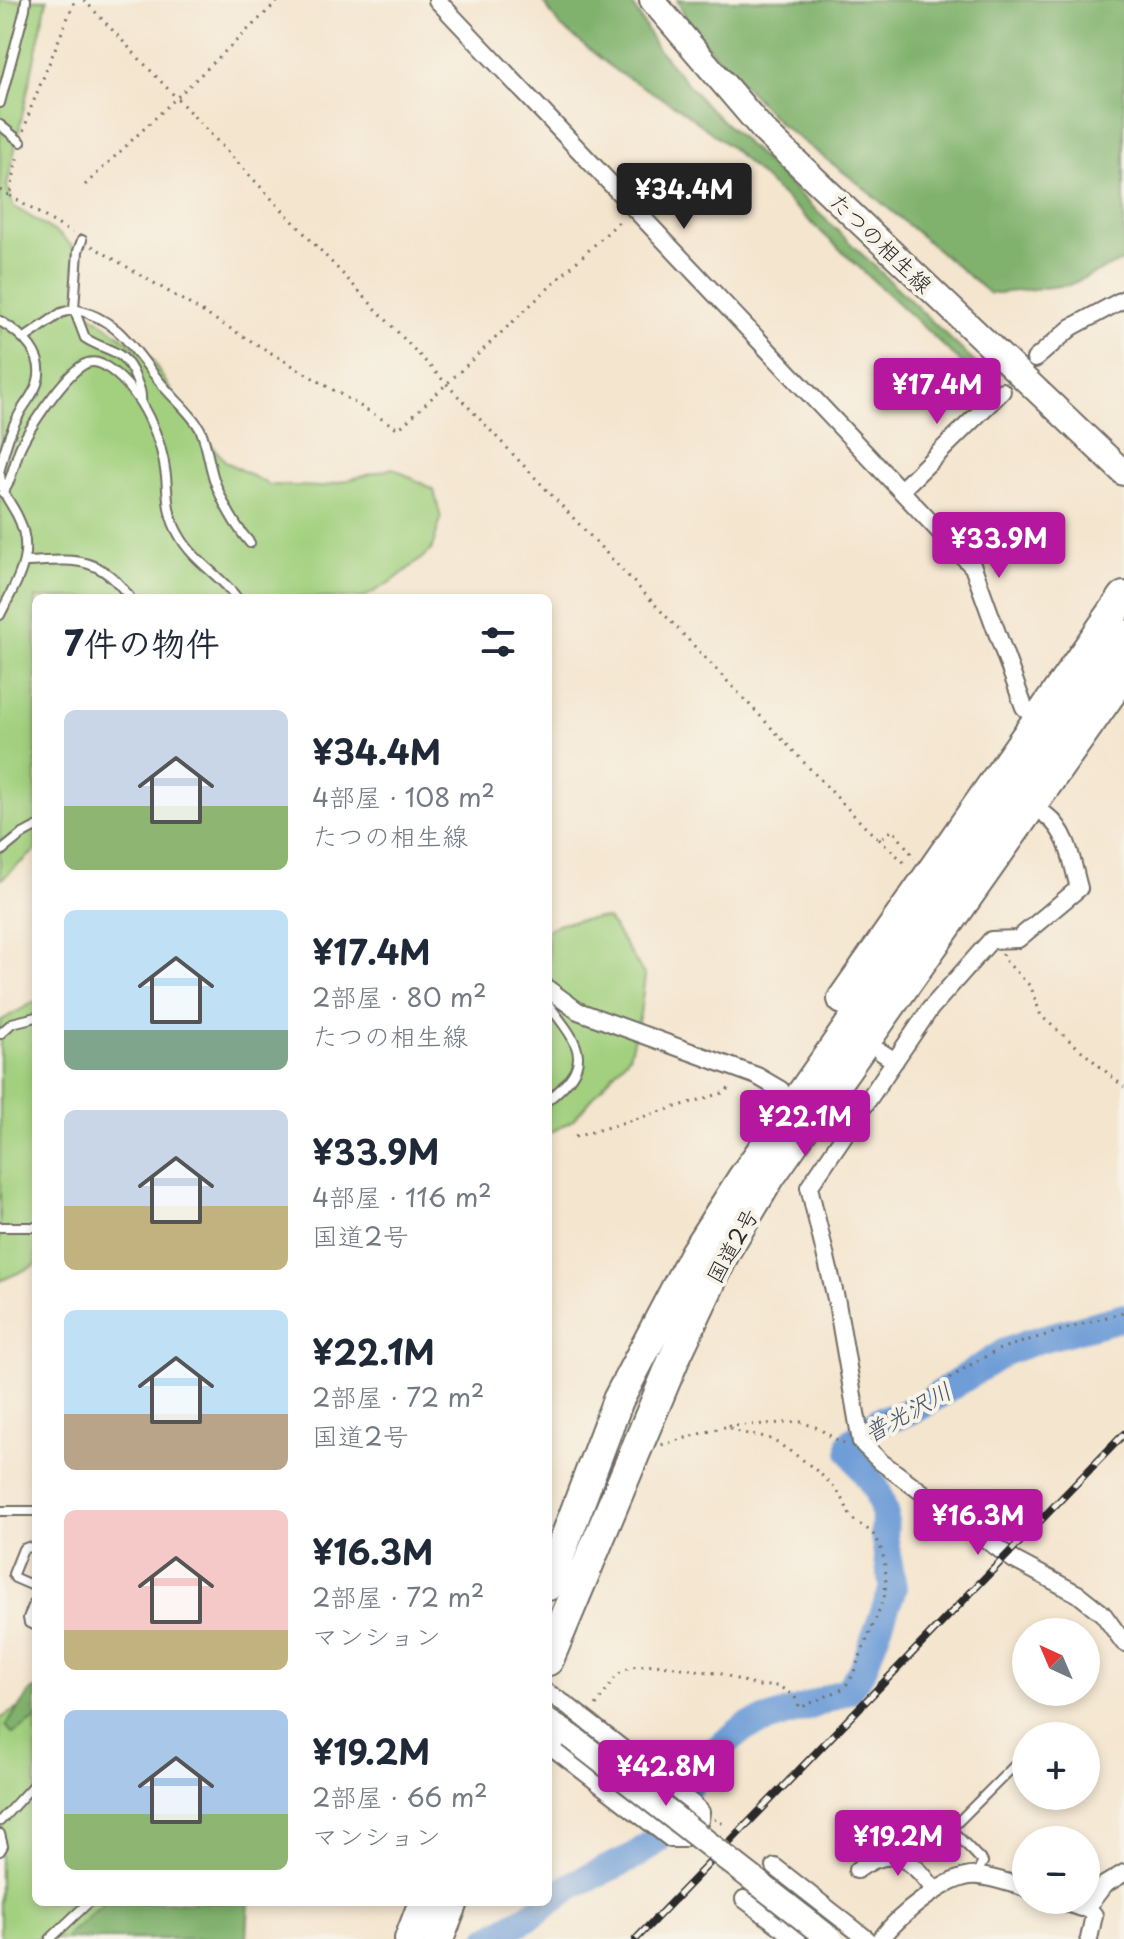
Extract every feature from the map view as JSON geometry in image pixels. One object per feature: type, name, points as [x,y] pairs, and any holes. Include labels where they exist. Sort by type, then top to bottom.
[{"type":"highway","points":[[618,1400],[658,1294],[683,1243],[923,872],[1037,721],[1124,597]]},
{"type":"highway","name":"国道2号","points":[[552,1574],[618,1400],[695,1253],[743,1178],[1035,798],[1124,635]]},
{"type":"highway","name":"国道2号","points":[[552,1650],[674,1359],[725,1251],[770,1176],[1124,674]]},
{"type":"highway","points":[[674,1359],[821,1131],[888,1057],[1035,798],[1124,710]]},
{"type":"highway","points":[[410,1939],[422,1906]]},
{"type":"highway","points":[[438,1939],[451,1906]]},
{"type":"main road","name":"たつの相生線","points":[[652,0],[765,132],[1124,473]]},
{"type":"main road","points":[[568,1733],[830,1939]]},
{"type":"street","points":[[437,0],[973,567],[1024,707],[1037,721]]},
{"type":"street","points":[[1035,359],[1072,327],[1124,299]]},
{"type":"street","points":[[901,490],[1002,391]]},
{"type":"street","points":[[1035,798],[1064,834],[1079,888],[1018,939],[991,940],[979,950],[888,1057],[809,1187],[837,1303],[859,1435],[881,1462],[1014,1560],[1078,1594],[1103,1614],[1124,1643]]},
{"type":"street","points":[[552,992],[578,1011],[735,1068],[781,1090]]},
{"type":"street","points":[[552,1701],[568,1733],[671,1839],[682,1839],[700,1820],[701,1812],[568,1733]]},
{"type":"street","points":[[864,1859],[901,1857],[913,1864],[935,1891]]},
{"type":"street","points":[[775,1867],[867,1939]]},
{"type":"street","points":[[1100,1890],[1124,1873]]},
{"type":"street","points":[[881,1939],[893,1923],[935,1891],[964,1877],[976,1875],[1012,1884]]},
{"type":"street","points":[[782,1927],[782,1914],[792,1900],[810,1896]]},
{"type":"street","points":[[744,1899],[797,1939]]},
{"type":"street","points":[[1089,1939],[1093,1914]]},
{"type":"lane","points":[[0,103],[26,0]]},
{"type":"lane","points":[[0,125],[21,142]]},
{"type":"lane","points":[[82,240],[78,251],[74,309],[85,338],[124,356],[142,393],[141,403]]},
{"type":"lane","points":[[25,338],[61,313],[74,309],[93,313],[117,329],[199,426],[208,448],[216,484],[240,532],[250,543]]},
{"type":"lane","points":[[0,321],[25,338],[40,365],[38,382],[21,411],[0,469]]},
{"type":"lane","points":[[3,493],[27,434],[66,381],[83,364],[96,362],[123,379],[141,403],[153,427],[163,462],[168,510],[178,534],[201,564],[233,594]]},
{"type":"lane","points":[[0,475],[3,493],[24,531],[25,562],[0,615]]},
{"type":"lane","points":[[25,562],[61,559],[102,569],[111,574],[127,594]]},
{"type":"lane","points":[[0,852],[32,829]]},
{"type":"lane","points":[[552,1009],[578,1044],[579,1055],[573,1072],[552,1097]]},
{"type":"lane","points":[[0,1034],[12,1023],[32,1018]]},
{"type":"lane","points":[[0,1227],[32,1227]]},
{"type":"lane","points":[[0,1511],[32,1511]]},
{"type":"lane","points":[[32,1548],[23,1549],[13,1574],[15,1578],[32,1585]]},
{"type":"lane","points":[[976,1875],[983,1862],[951,1829],[1012,1768]]},
{"type":"lane","points":[[0,1821],[32,1786]]},
{"type":"lane","points":[[0,1834],[3,1846],[0,1851]]},
{"type":"lane","points":[[50,1939],[85,1906]]},
{"type":"path","points":[[10,196],[30,110],[75,0]]},
{"type":"path","points":[[84,0],[866,828],[923,872]]},
{"type":"path","points":[[85,185],[279,0]]},
{"type":"path","points":[[0,190],[397,428],[634,208]]},
{"type":"path","points":[[879,839],[893,830],[921,865],[923,872]]},
{"type":"path","points":[[1009,939],[1002,957],[1031,987],[1041,1016],[1124,1087]]},
{"type":"path","points":[[575,1137],[726,1092],[735,1068]]},
{"type":"path","points":[[638,1444],[650,1448],[728,1426],[801,1422],[845,1443],[859,1435],[871,1422],[899,1411],[1002,1348],[1124,1312]]},
{"type":"path","points":[[568,1733],[617,1675],[631,1667],[655,1664],[722,1674],[758,1686],[779,1686],[795,1697],[800,1708],[842,1689],[855,1673],[886,1587],[882,1550],[869,1530],[850,1516],[841,1496],[814,1469],[773,1440],[758,1434],[736,1433],[728,1426]]},
{"type":"green space","points":[[0,0],[47,0],[7,186],[13,206],[60,235],[73,247],[78,298],[89,313],[151,358],[186,416],[226,462],[269,485],[321,487],[393,468],[434,490],[441,519],[431,551],[394,580],[370,594],[32,594],[32,853],[0,880]]},
{"type":"green space","points":[[542,0],[630,0],[657,48],[703,102],[987,374],[979,379],[729,146],[679,108],[616,71],[559,25]]},
{"type":"green space","points":[[677,0],[1124,0],[1124,260],[1069,285],[990,294],[863,187],[781,125],[692,30]]},
{"type":"green space","points":[[608,919],[645,976],[640,1014],[629,1056],[573,1120],[552,1132],[552,927],[560,923]]},
{"type":"green space","points":[[32,1003],[32,1267],[0,1281],[0,1021]]},
{"type":"green space","points":[[32,1691],[32,1722],[13,1734],[6,1726]]},
{"type":"green space","points":[[32,1699],[32,1906],[204,1906],[181,1939],[0,1939],[0,1719]]},
{"type":"green space","points":[[101,1906],[249,1906],[247,1939],[66,1939]]},
{"type":"waterway","name":"普光沢川","points":[[687,1791],[706,1758],[745,1727],[848,1690],[863,1669],[893,1588],[884,1536],[885,1515],[877,1490],[851,1451],[851,1443],[880,1420],[921,1406],[1005,1352],[1037,1340],[1124,1317]]},
{"type":"waterway","name":"普光沢川","points":[[552,1900],[574,1884],[635,1856],[658,1839]]},
{"type":"waterway","name":"普光沢川","points":[[489,1939],[544,1906]]},
{"type":"railway","points":[[636,1939],[1124,1434]]}]
